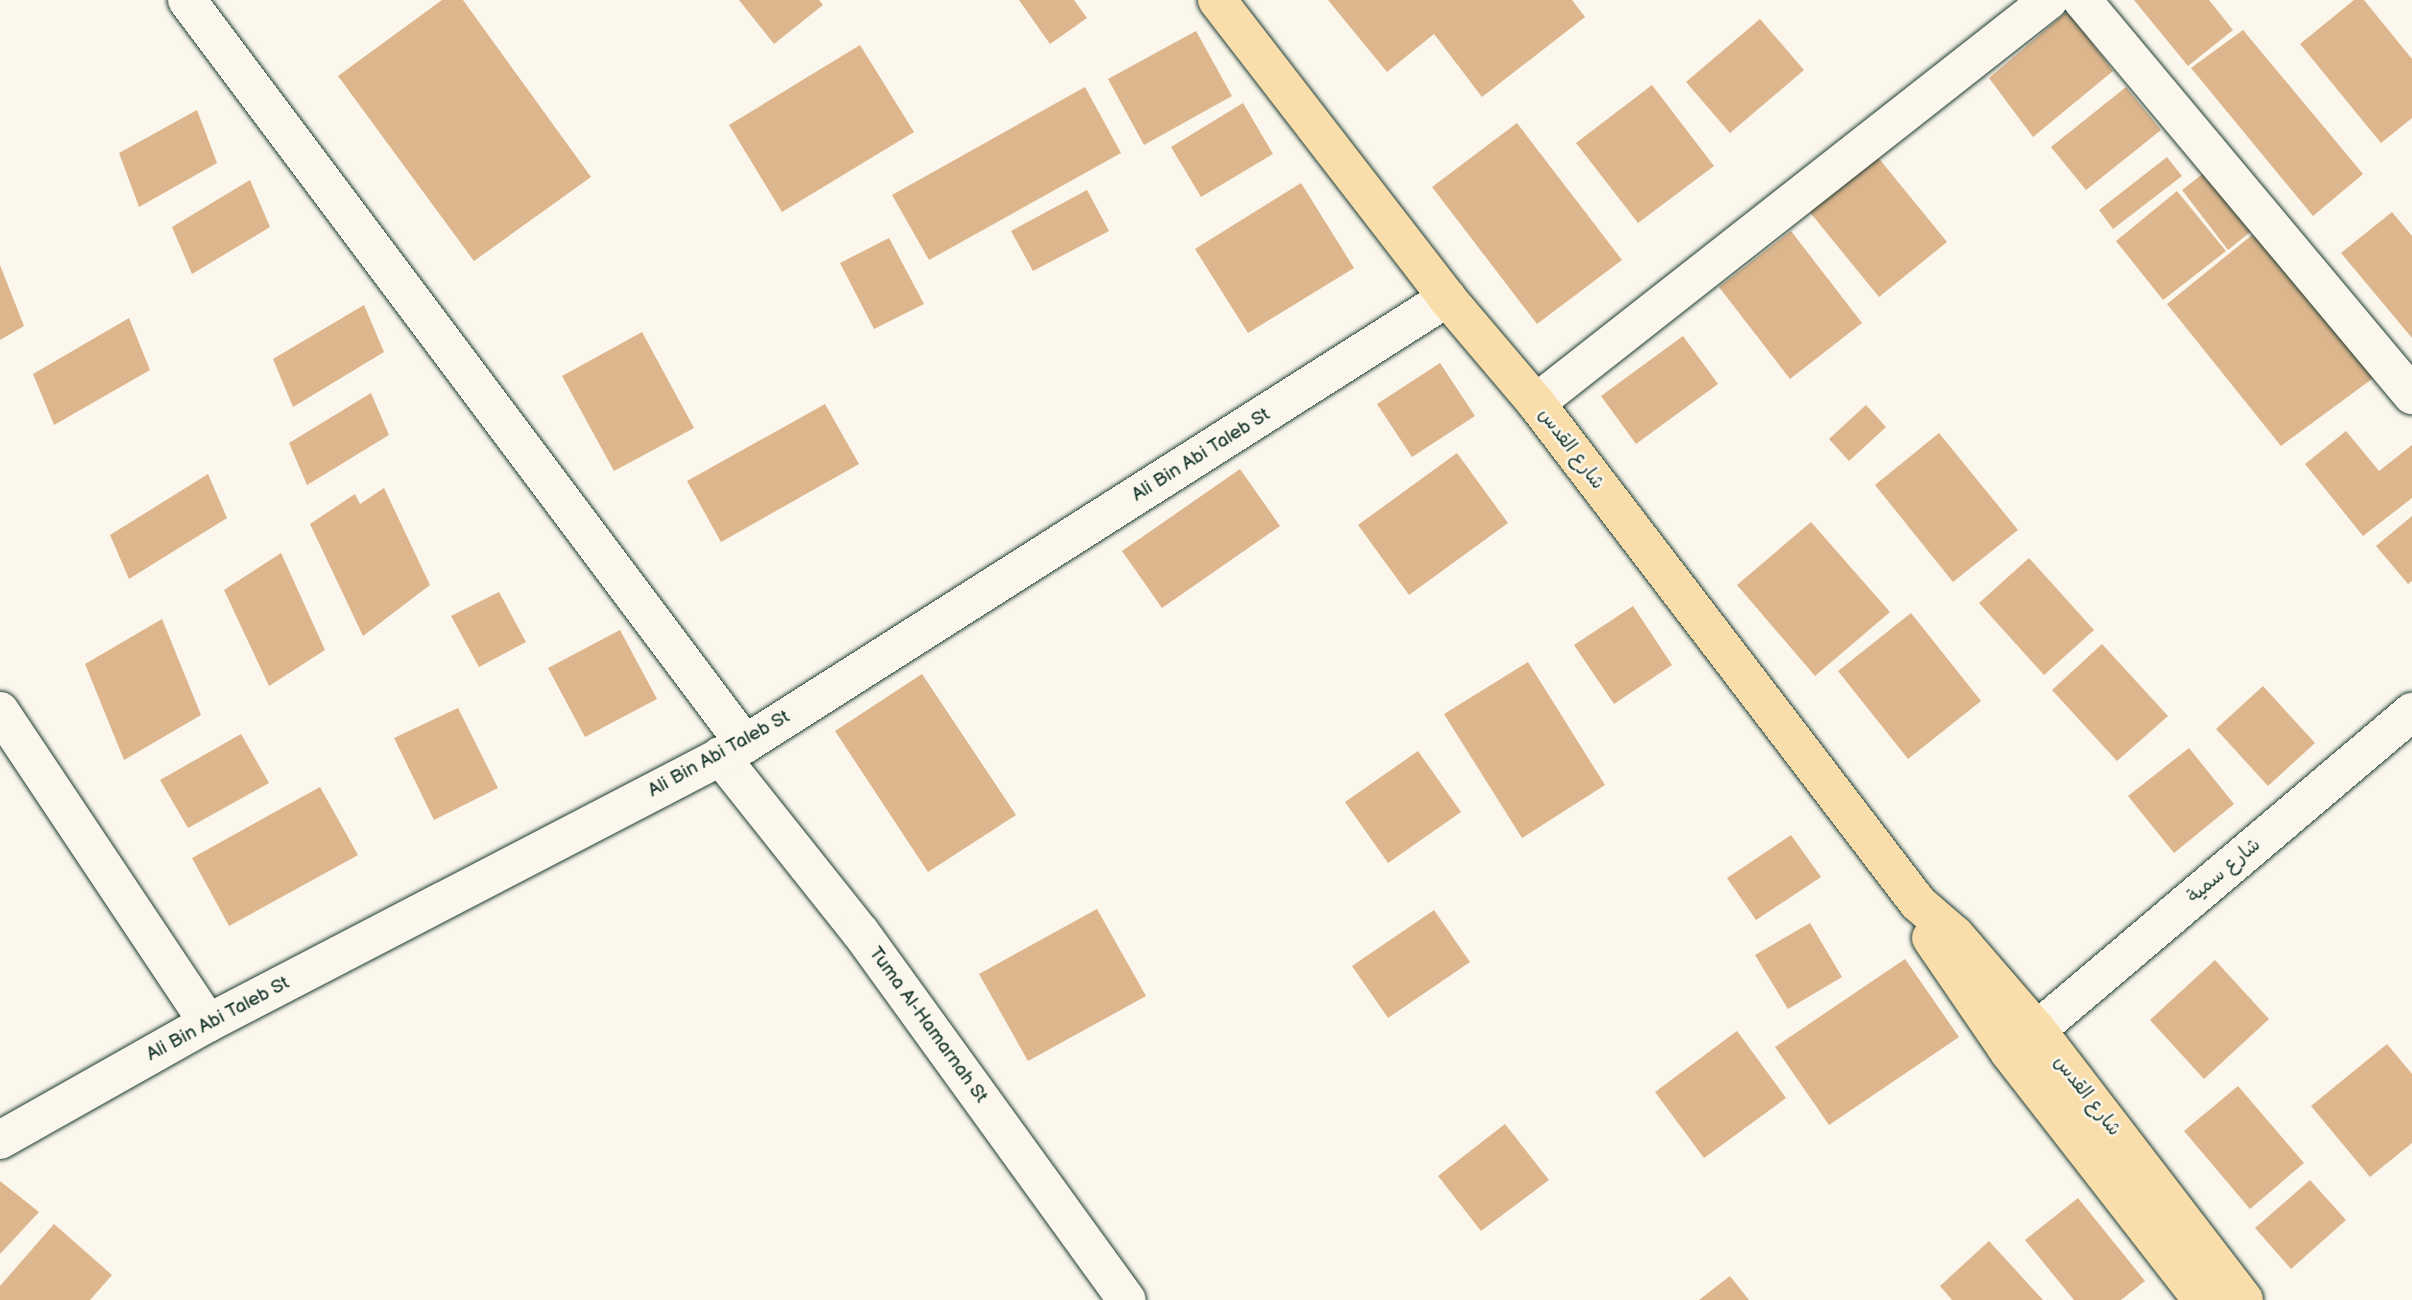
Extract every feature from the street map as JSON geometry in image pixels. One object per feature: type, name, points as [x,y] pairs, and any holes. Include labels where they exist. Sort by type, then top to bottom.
[{"type":"main road","name":"شارع القدس","points":[[1217,0],[1447,298],[1536,402],[1918,903],[1936,949],[2023,1041],[2244,1300]]},
{"type":"main road","name":"شارع القدس","points":[[2023,1041],[2202,1300]]},
{"type":"street","name":"Tuma Al-Hamarnah St","points":[[187,0],[732,750],[1127,1300]]},
{"type":"street","points":[[1536,402],[2049,0]]},
{"type":"street","points":[[2082,0],[2412,396]]},
{"type":"street","name":"Ali Bin Abi Taleb St","points":[[0,1140],[208,1023],[732,750],[1447,298]]},
{"type":"street","points":[[0,711],[208,1023]]},
{"type":"street","name":"شارع سمية","points":[[2023,1041],[2412,712]]},
{"type":"building","points":[[442,0],[463,0],[591,177],[474,261],[338,76]]},
{"type":"building","points":[[739,0],[819,0],[823,5],[774,44]]},
{"type":"building","points":[[1019,0],[1074,0],[1087,18],[1050,44]]},
{"type":"building","points":[[1328,0],[1572,0],[1585,17],[1482,97],[1434,34],[1387,72]]},
{"type":"building","points":[[2134,0],[2209,0],[2233,30],[2188,66]]},
{"type":"building","points":[[2354,0],[2364,0],[2412,59],[2412,118],[2381,143],[2300,44]]},
{"type":"building","points":[[2068,11],[2113,71],[2033,137],[1989,78]]},
{"type":"building","points":[[1760,19],[1804,70],[1730,133],[1686,82]]},
{"type":"building","points":[[2243,30],[2363,174],[2313,216],[2191,68]]},
{"type":"building","points":[[1196,31],[1232,96],[1144,145],[1108,79]]},
{"type":"building","points":[[860,45],[914,132],[782,212],[729,125]]},
{"type":"building","points":[[1652,85],[1714,166],[1638,223],[1576,143]]},
{"type":"building","points":[[1085,87],[1121,153],[929,260],[892,195]]},
{"type":"building","points":[[2126,87],[2161,130],[2086,190],[2051,147]]},
{"type":"building","points":[[1243,103],[1273,154],[1201,197],[1171,147]]},
{"type":"building","points":[[197,110],[217,163],[139,207],[119,153]]},
{"type":"building","points":[[1517,123],[1622,260],[1537,324],[1432,187]]},
{"type":"building","points":[[1872,150],[1947,242],[1879,297],[1804,205]]},
{"type":"building","points":[[2167,157],[2182,176],[2113,229],[2099,210]]},
{"type":"building","points":[[2209,169],[2254,229],[2228,250],[2182,190]]},
{"type":"building","points":[[250,180],[270,227],[192,274],[172,227]]},
{"type":"building","points":[[1301,183],[1354,268],[1248,333],[1195,249]]},
{"type":"building","points":[[1087,190],[1109,231],[1033,271],[1011,231]]},
{"type":"building","points":[[2177,191],[2226,251],[2163,300],[2116,241]]},
{"type":"building","points":[[2392,212],[2412,236],[2412,338],[2341,253]]},
{"type":"building","points":[[1791,231],[1862,323],[1790,379],[1719,287]]},
{"type":"building","points":[[2257,231],[2376,376],[2281,446],[2167,304]]},
{"type":"building","points":[[889,238],[924,304],[874,329],[840,263]]},
{"type":"building","points":[[0,265],[24,326],[0,340]]},
{"type":"building","points":[[364,305],[384,352],[293,407],[273,359]]},
{"type":"building","points":[[129,318],[150,370],[54,425],[33,374]]},
{"type":"building","points":[[642,332],[694,428],[614,471],[562,376]]},
{"type":"building","points":[[1683,336],[1718,384],[1636,444],[1601,396]]},
{"type":"building","points":[[1440,363],[1475,416],[1412,457],[1377,404]]},
{"type":"building","points":[[371,393],[389,435],[307,485],[289,443]]},
{"type":"building","points":[[825,404],[859,464],[721,542],[687,481]]},
{"type":"building","points":[[1866,405],[1886,427],[1849,461],[1829,439]]},
{"type":"building","points":[[2346,431],[2379,471],[2412,445],[2412,498],[2363,536],[2305,464]]},
{"type":"building","points":[[1939,433],[2018,530],[1953,582],[1875,485]]},
{"type":"building","points":[[1457,453],[1508,523],[1409,595],[1358,525]]},
{"type":"building","points":[[1240,469],[1280,526],[1162,608],[1122,551]]},
{"type":"building","points":[[208,474],[227,518],[129,579],[110,535]]},
{"type":"building","points":[[384,488],[430,585],[363,636],[310,524],[355,494],[360,504]]},
{"type":"building","points":[[2412,516],[2412,581],[2408,584],[2376,546]]},
{"type":"building","points":[[1811,522],[1890,612],[1815,676],[1737,585]]},
{"type":"building","points":[[281,553],[325,650],[269,686],[224,590]]},
{"type":"building","points":[[2029,558],[2094,630],[2044,675],[1979,603]]},
{"type":"building","points":[[499,592],[526,642],[479,667],[451,616]]},
{"type":"building","points":[[1633,606],[1672,665],[1614,704],[1574,645]]},
{"type":"building","points":[[1911,613],[1981,701],[1908,759],[1838,671]]},
{"type":"building","points":[[162,619],[201,715],[124,760],[85,664]]},
{"type":"building","points":[[620,630],[657,699],[585,737],[548,668]]},
{"type":"building","points":[[2102,644],[2168,716],[2117,761],[2052,690]]},
{"type":"building","points":[[1528,662],[1605,785],[1522,838],[1444,714]]},
{"type":"building","points":[[922,674],[1016,815],[928,872],[835,731]]},
{"type":"building","points":[[2263,686],[2315,743],[2268,786],[2216,729]]},
{"type":"building","points":[[458,708],[498,788],[434,820],[394,738]]},
{"type":"building","points":[[241,734],[269,783],[188,828],[160,780]]},
{"type":"building","points":[[2189,748],[2234,804],[2174,853],[2128,796]]},
{"type":"building","points":[[1418,751],[1461,812],[1388,863],[1345,802]]},
{"type":"building","points":[[320,787],[358,855],[229,926],[192,858]]},
{"type":"building","points":[[1791,835],[1821,877],[1756,920],[1727,878]]},
{"type":"building","points":[[1097,909],[1146,996],[1028,1061],[979,974]]},
{"type":"building","points":[[1434,910],[1470,962],[1388,1018],[1352,966]]},
{"type":"building","points":[[1810,923],[1842,977],[1788,1009],[1755,955]]},
{"type":"building","points":[[1905,959],[1959,1037],[1829,1125],[1775,1047]]},
{"type":"building","points":[[2215,960],[2269,1019],[2204,1079],[2150,1020]]},
{"type":"building","points":[[1737,1031],[1786,1098],[1704,1158],[1655,1092]]},
{"type":"building","points":[[2387,1044],[2412,1074],[2412,1143],[2370,1177],[2311,1106]]},
{"type":"building","points":[[2238,1086],[2304,1163],[2250,1209],[2184,1131]]},
{"type":"building","points":[[1505,1124],[1549,1180],[1481,1231],[1438,1176]]},
{"type":"building","points":[[2310,1180],[2346,1220],[2291,1269],[2255,1228]]},
{"type":"building","points":[[0,1181],[39,1212],[0,1254]]},
{"type":"building","points":[[2078,1198],[2145,1281],[2121,1300],[2074,1300],[2025,1240]]},
{"type":"building","points":[[54,1224],[112,1275],[90,1300],[0,1300],[0,1286]]},
{"type":"building","points":[[1989,1241],[2043,1300],[1952,1300],[1940,1286]]},
{"type":"building","points":[[1730,1276],[1749,1300],[1699,1300]]}]
